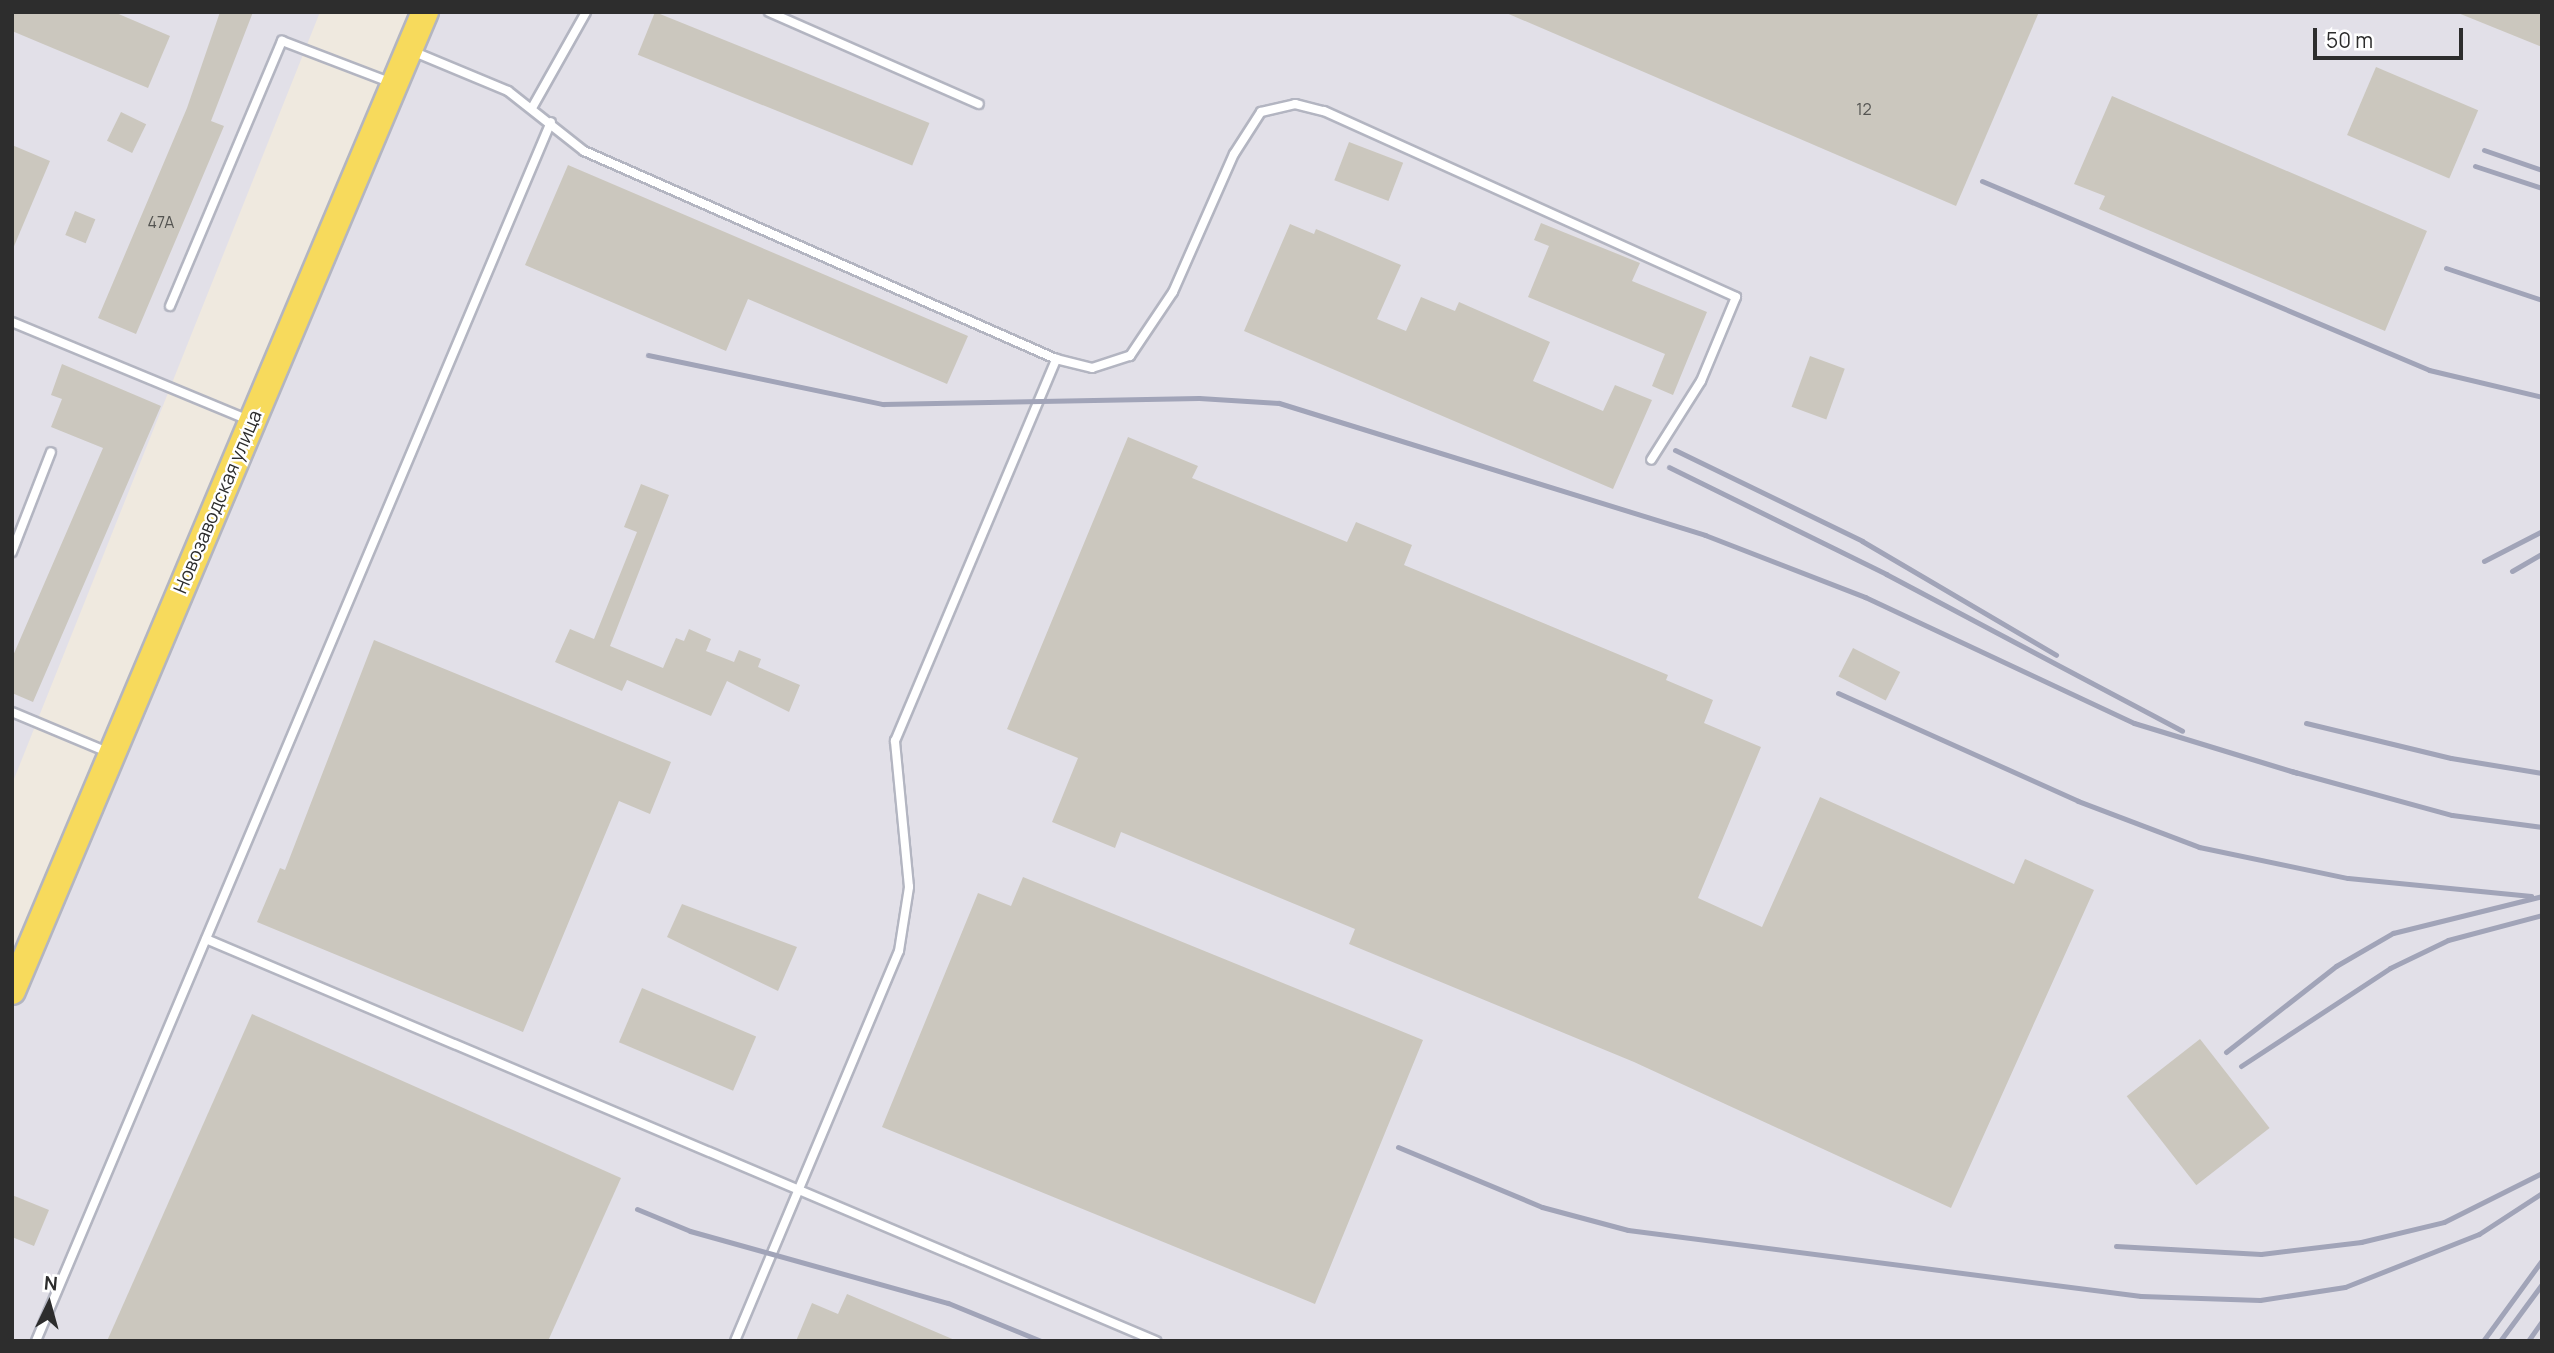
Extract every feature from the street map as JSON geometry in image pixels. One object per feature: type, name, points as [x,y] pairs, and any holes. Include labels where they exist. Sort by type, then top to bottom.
[{"type":"main road","name":"Новозаводская улица","points":[[12,991],[425,12]]},
{"type":"lane","points":[[532,108],[586,12]]},
{"type":"lane","points":[[769,12],[979,103]]},
{"type":"lane","points":[[170,306],[282,41],[394,84]]},
{"type":"lane","points":[[409,50],[508,91],[551,122],[584,151],[1056,359],[1092,368],[1130,356],[1172,292],[1234,154],[1261,112],[1295,104],[1324,111],[1735,297],[1701,381],[1651,460]]},
{"type":"lane","points":[[36,1341],[551,122]]},
{"type":"lane","points":[[12,322],[252,422]]},
{"type":"lane","points":[[735,1341],[899,951],[909,887],[895,741],[1056,359]]},
{"type":"lane","points":[[12,552],[51,452]]},
{"type":"lane","points":[[12,712],[112,754]]},
{"type":"lane","points":[[206,939],[1156,1341]]},
{"type":"shaded area","points":[[12,12],[320,12],[12,784]]},
{"type":"shaded area","points":[[425,12],[2542,12],[2542,1341],[12,1341],[12,991]]},
{"type":"building","points":[[12,12],[114,12],[170,36],[148,88],[12,31]]},
{"type":"building","points":[[220,12],[253,12],[211,121],[224,126],[136,334],[98,318],[187,108]]},
{"type":"building","points":[[655,12],[929,123],[912,166],[638,55]]},
{"type":"building","points":[[1504,12],[2039,12],[1956,206]]},
{"type":"building","points":[[2542,12],[2542,47],[2458,13]]},
{"type":"building","points":[[2376,67],[2478,110],[2449,178],[2347,135]]},
{"type":"building","points":[[2112,96],[2427,231],[2385,331],[2099,209],[2105,196],[2074,184]]},
{"type":"building","points":[[121,112],[146,124],[132,153],[107,141]]},
{"type":"building","points":[[1349,142],[1403,163],[1388,201],[1334,180]]},
{"type":"building","points":[[12,145],[50,161],[12,251]]},
{"type":"building","points":[[568,165],[968,336],[947,384],[748,299],[726,351],[525,265]]},
{"type":"building","points":[[75,211],[95,219],[86,243],[65,235]]},
{"type":"building","points":[[1541,223],[1640,263],[1632,281],[1707,312],[1673,395],[1652,386],[1665,354],[1528,297],[1549,246],[1534,240]]},
{"type":"building","points":[[1290,224],[1314,234],[1316,229],[1401,265],[1377,319],[1406,331],[1421,297],[1455,311],[1459,302],[1550,342],[1533,381],[1603,411],[1615,385],[1652,400],[1613,489],[1244,331]]},
{"type":"building","points":[[1810,356],[1845,369],[1826,419],[1792,407]]},
{"type":"building","points":[[62,364],[161,406],[33,702],[12,693],[12,658],[103,448],[51,427],[62,399],[51,395]]},
{"type":"building","points":[[1128,437],[1198,466],[1192,478],[1347,542],[1356,522],[1412,545],[1404,565],[1668,675],[1666,680],[1713,700],[1704,723],[1761,747],[1698,898],[1762,927],[1820,797],[2014,884],[2025,859],[2094,890],[1951,1208],[1634,1062],[1349,944],[1355,929],[1121,832],[1115,848],[1052,822],[1078,758],[1007,729]]},
{"type":"building","points":[[641,484],[669,495],[610,646],[663,668],[676,638],[684,641],[689,629],[711,639],[706,651],[734,662],[739,650],[761,659],[758,667],[800,685],[789,712],[727,681],[711,716],[627,680],[622,691],[555,662],[570,629],[594,639],[637,532],[624,527]]},
{"type":"building","points":[[374,640],[671,762],[650,814],[619,801],[523,1032],[257,922],[280,868],[285,870]]},
{"type":"building","points":[[1853,648],[1900,672],[1886,701],[1838,677]]},
{"type":"building","points":[[1023,877],[1423,1040],[1315,1304],[882,1127],[978,893],[1011,906]]},
{"type":"building","points":[[682,904],[797,947],[778,991],[667,937]]},
{"type":"building","points":[[642,988],[756,1036],[733,1091],[619,1042]]},
{"type":"building","points":[[252,1014],[621,1178],[548,1341],[107,1341]]},
{"type":"building","points":[[2200,1039],[2270,1128],[2196,1185],[2127,1096]]},
{"type":"building","points":[[12,1195],[49,1210],[34,1246],[12,1237]]},
{"type":"building","points":[[847,1294],[957,1341],[796,1341],[812,1303],[838,1314]]},
{"type":"railway","points":[[2484,150],[2542,170]]},
{"type":"railway","points":[[2475,166],[2542,188]]},
{"type":"railway","points":[[1982,181],[2429,370],[2542,397]]},
{"type":"railway","points":[[2446,268],[2542,300]]},
{"type":"railway","points":[[648,355],[883,404],[1199,398],[1279,403],[1705,535],[1865,597],[2134,723],[2298,773]]},
{"type":"railway","points":[[1675,450],[1862,541],[2056,655]]},
{"type":"railway","points":[[1669,467],[1886,574],[2182,731]]},
{"type":"railway","points":[[2484,561],[2542,531]]},
{"type":"railway","points":[[2512,571],[2542,554]]},
{"type":"railway","points":[[1838,693],[2078,801],[2199,847],[2348,878],[2531,896]]},
{"type":"railway","points":[[2306,723],[2451,758],[2542,773]]},
{"type":"railway","points":[[2291,771],[2452,815],[2542,827]]},
{"type":"railway","points":[[2226,1052],[2336,966],[2393,933],[2542,896]]},
{"type":"railway","points":[[2241,1066],[2390,968],[2448,940],[2542,915]]},
{"type":"railway","points":[[1398,1147],[1542,1207],[1628,1230],[2141,1296],[2260,1300],[2345,1287],[2479,1234],[2542,1193]]},
{"type":"railway","points":[[2116,1246],[2261,1254],[2361,1242],[2444,1222],[2542,1173]]},
{"type":"railway","points":[[637,1209],[690,1231],[948,1303],[1041,1341]]},
{"type":"railway","points":[[2483,1341],[2542,1260]]},
{"type":"railway","points":[[2500,1341],[2542,1284]]},
{"type":"railway","points":[[2528,1341],[2542,1321]]}]
